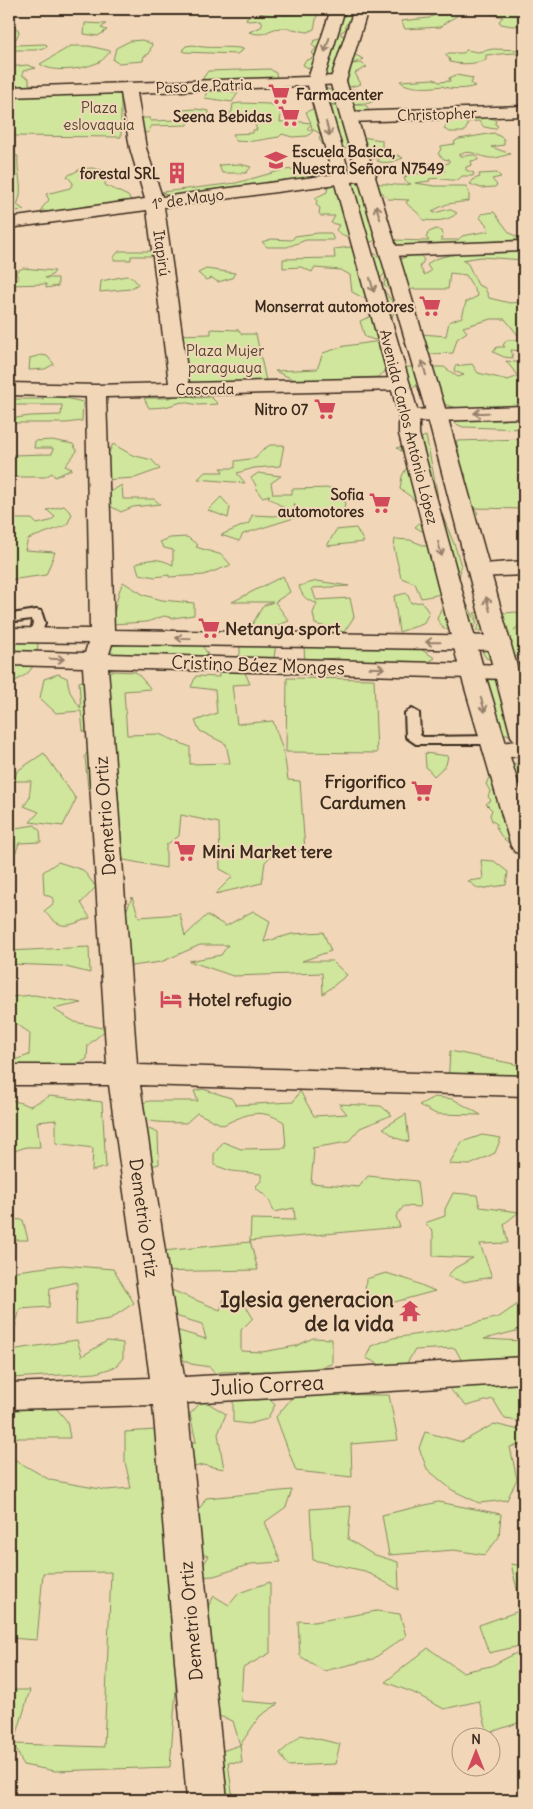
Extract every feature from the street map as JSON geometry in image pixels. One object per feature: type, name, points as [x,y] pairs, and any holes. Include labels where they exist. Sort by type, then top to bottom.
[{"type":"street","points":[[315,82],[338,9]]},
{"type":"street","points":[[338,81],[361,9]]},
{"type":"street","name":"Paso de Patria","points":[[9,92],[338,81]]},
{"type":"street","name":"Avenida Carlos António López","points":[[338,81],[440,424],[524,736]]},
{"type":"street","name":"Avenida Carlos António López","points":[[315,82],[400,384],[464,642],[524,846]]},
{"type":"street","name":"Itapirú","points":[[128,89],[138,145],[154,198],[180,389]]},
{"type":"street","name":"Christopher","points":[[349,117],[524,111]]},
{"type":"street","name":"1° de Mayo","points":[[9,223],[154,198],[365,169]]},
{"type":"street","name":"1° de Mayo","points":[[9,213],[154,198]]},
{"type":"street","points":[[390,251],[524,246]]},
{"type":"street","name":"Cascada","points":[[9,389],[96,391],[400,384]]},
{"type":"street","name":"Demetrio Ortiz","points":[[96,391],[99,648],[123,1075],[169,1391],[207,1800]]},
{"type":"street","points":[[440,424],[524,412]]},
{"type":"street","points":[[409,425],[440,424],[524,429]]},
{"type":"street","points":[[479,570],[524,568]]},
{"type":"street","name":"Cristino Báez Monges","points":[[13,626],[35,636],[99,648],[507,672]]},
{"type":"street","name":"Cristino Báez Monges","points":[[9,658],[99,648],[499,643]]},
{"type":"street","points":[[495,745],[524,748]]},
{"type":"street","points":[[9,1075],[123,1075],[524,1086]]},
{"type":"street","name":"Julio Correa","points":[[9,1396],[169,1391],[524,1370]]},
{"type":"lane","points":[[412,713],[413,737],[421,741],[495,745]]},
{"type":"green space","points":[[395,9],[434,9],[461,12],[441,27],[405,29],[401,21],[429,18],[436,14],[397,12]]},
{"type":"green space","points":[[486,9],[517,9],[524,11],[524,25],[512,26],[501,24],[499,21],[503,17],[487,13]]},
{"type":"green space","points":[[272,11],[283,15],[318,11],[314,29],[308,32],[284,28],[262,34],[249,32],[261,27],[263,23],[260,20],[246,20],[247,17]]},
{"type":"green space","points":[[346,11],[354,14],[357,22],[346,24],[346,29],[341,32],[341,35],[352,37],[354,54],[363,59],[352,64],[361,63],[367,67],[355,73],[361,84],[350,87],[331,85],[338,80],[308,79],[308,73],[312,70],[303,65],[305,61],[315,57],[312,53],[316,48],[312,45],[314,41],[323,37],[321,33],[332,28],[324,24],[334,19],[327,16]]},
{"type":"green space","points":[[85,23],[106,24],[101,28],[107,30],[98,36],[84,34]]},
{"type":"green space","points":[[9,27],[18,29],[19,33],[13,44],[46,44],[47,47],[35,50],[9,50],[9,46],[11,46],[9,44]]},
{"type":"green space","points":[[142,40],[152,44],[149,54],[144,56],[143,61],[118,63],[113,60],[116,48],[130,41]]},
{"type":"green space","points":[[71,46],[89,46],[111,51],[101,61],[78,68],[61,70],[40,64]]},
{"type":"green space","points":[[186,46],[244,49],[237,54],[184,52],[183,49]]},
{"type":"green space","points":[[493,49],[523,50],[524,59],[515,53],[486,55],[486,60],[459,64],[450,62],[449,58],[445,55],[449,53],[463,53],[466,50],[478,52]]},
{"type":"green space","points":[[27,65],[36,68],[23,71],[23,76],[29,78],[29,84],[48,87],[20,93],[9,92],[9,67]]},
{"type":"green space","points":[[270,69],[276,73],[277,80],[207,82],[203,78],[208,71]]},
{"type":"green space","points":[[456,75],[473,78],[471,84],[475,86],[458,89],[442,86],[420,87],[403,84],[400,81],[434,79],[439,82],[450,81],[449,78]]},
{"type":"green space","points":[[320,87],[335,91],[329,98],[335,99],[341,90],[354,90],[374,95],[374,100],[370,103],[320,105],[314,103],[311,92]]},
{"type":"green space","points":[[207,90],[238,93],[232,102],[205,98]]},
{"type":"green space","name":"Plaza eslovaquia","points":[[121,93],[121,137],[9,136],[9,95],[41,96]]},
{"type":"green space","points":[[233,104],[269,104],[278,107],[281,115],[280,122],[311,123],[306,112],[317,107],[366,105],[374,119],[352,125],[355,136],[382,140],[382,148],[387,152],[386,156],[397,155],[403,158],[383,162],[377,161],[382,157],[366,158],[349,148],[328,149],[319,139],[321,134],[312,129],[311,124],[307,129],[313,131],[308,136],[292,137],[282,134],[279,137],[247,142],[236,141],[233,134],[253,133],[253,130],[257,130],[254,122],[259,122],[251,117],[227,118],[232,111]]},
{"type":"green space","points":[[183,110],[209,111],[208,118],[188,119],[188,125],[151,126],[149,132],[141,134],[137,118],[150,118],[150,121],[178,120],[178,114]]},
{"type":"green space","points":[[488,117],[496,120],[495,124],[498,126],[495,129],[484,127],[479,121],[465,122],[468,125],[464,132],[450,132],[444,129],[447,123],[454,120],[452,118]]},
{"type":"green space","points":[[494,133],[504,139],[504,145],[491,147],[511,154],[493,158],[467,152],[463,153],[459,155],[477,156],[478,160],[471,161],[472,165],[466,167],[466,170],[474,173],[473,176],[462,176],[458,180],[429,179],[430,181],[415,183],[435,186],[466,186],[469,193],[469,201],[447,204],[432,211],[434,213],[449,209],[457,213],[449,218],[436,221],[423,220],[406,202],[409,200],[388,199],[383,193],[379,192],[385,236],[366,242],[340,233],[336,230],[339,225],[331,223],[335,216],[321,216],[319,213],[320,208],[316,205],[317,200],[315,198],[327,192],[328,184],[357,176],[370,185],[411,184],[406,182],[404,178],[407,177],[403,173],[406,171],[422,174],[429,170],[445,171],[444,169],[414,164],[446,164],[449,162],[449,160],[444,159],[438,154],[441,146],[454,144],[459,139]]},
{"type":"green space","points":[[9,155],[18,156],[20,193],[17,205],[24,210],[9,212]]},
{"type":"green space","points":[[240,164],[251,167],[246,173],[222,173],[219,165]]},
{"type":"green space","points":[[92,168],[106,171],[105,185],[128,196],[131,200],[126,207],[64,213],[42,211],[42,208],[49,200],[46,194],[70,188],[73,183],[67,176],[81,169]]},
{"type":"green space","points":[[309,168],[307,174],[321,175],[320,178],[171,198],[162,192],[236,183],[283,170]]},
{"type":"green space","points":[[497,173],[501,177],[492,179],[497,185],[495,187],[481,188],[470,184],[474,179],[480,177],[479,174]]},
{"type":"green space","points":[[494,212],[509,232],[518,240],[405,246],[395,245],[393,240],[429,241],[426,237],[427,233],[436,229],[442,231],[441,240],[458,240],[462,236],[489,231],[486,224],[480,218],[481,214]]},
{"type":"green space","points":[[331,233],[334,240],[306,240],[287,247],[267,247],[262,242],[271,239],[292,240],[295,236]]},
{"type":"green space","points":[[351,247],[368,250],[387,261],[388,268],[400,259],[419,253],[424,260],[420,267],[424,275],[431,271],[427,265],[433,260],[444,256],[472,252],[524,251],[524,260],[481,257],[462,260],[468,264],[478,285],[485,288],[489,298],[510,303],[524,302],[524,337],[517,334],[505,319],[491,319],[463,327],[467,332],[457,339],[453,353],[430,354],[422,345],[422,334],[446,336],[449,322],[462,317],[466,302],[478,296],[466,275],[450,273],[448,289],[413,289],[396,297],[384,285],[387,270],[378,282],[396,307],[391,320],[393,324],[375,340],[365,337],[360,321],[374,315],[371,302],[352,292],[350,275],[341,270],[314,268],[312,272],[301,267],[283,268],[283,259],[335,258],[334,249]]},
{"type":"green space","points":[[119,251],[153,251],[152,256],[131,256],[131,260],[114,260]]},
{"type":"green space","points":[[23,268],[55,271],[52,275],[45,278],[58,278],[58,286],[46,288],[46,284],[9,285],[9,279],[19,279],[15,272]]},
{"type":"green space","points":[[206,269],[235,273],[232,278],[218,282],[212,278],[206,280],[198,273]]},
{"type":"green space","points":[[126,276],[132,277],[138,284],[130,289],[100,292],[101,281]]},
{"type":"green space","name":"Plaza Mujer paraguaya","points":[[211,329],[239,330],[241,334],[256,334],[266,381],[181,385],[175,335],[211,334]]},
{"type":"green space","points":[[507,340],[523,340],[520,344],[523,351],[511,350],[513,358],[504,357],[493,352],[497,347],[505,347],[503,345]]},
{"type":"green space","points":[[381,341],[388,369],[378,377],[297,381],[275,371],[317,369],[323,353],[345,346]]},
{"type":"green space","points":[[41,355],[47,356],[54,364],[45,369],[29,370],[30,358]]},
{"type":"green space","points":[[506,361],[524,363],[524,407],[462,409],[446,405],[427,381],[412,388],[408,399],[399,367],[444,367],[458,377],[464,375],[454,371],[455,366],[472,364],[478,373],[508,380],[518,376]]},
{"type":"green space","points":[[9,392],[13,399],[43,399],[44,393],[83,402],[82,421],[66,423],[9,423],[9,419],[61,415],[62,405],[9,405]]},
{"type":"green space","points":[[193,393],[194,398],[211,397],[218,404],[199,405],[182,402],[165,407],[149,408],[144,398],[169,398]]},
{"type":"green space","points":[[524,413],[524,429],[463,427],[454,423],[460,419],[504,420]]},
{"type":"green space","points":[[426,436],[438,505],[461,566],[458,587],[477,623],[469,634],[444,629],[437,619],[447,593],[421,598],[415,583],[401,578],[394,548],[395,539],[410,540],[436,550],[434,538],[415,527],[428,515],[410,496],[400,489],[402,476],[412,458],[397,448]]},
{"type":"green space","points":[[524,439],[524,509],[474,508],[478,513],[474,516],[458,480],[466,478],[465,473],[462,474],[444,455],[459,451],[456,441]]},
{"type":"green space","points":[[52,440],[73,444],[77,451],[65,466],[72,469],[55,477],[52,473],[45,477],[9,477],[9,455],[52,454],[53,448],[34,448],[35,441]]},
{"type":"green space","points":[[113,444],[132,455],[152,460],[160,469],[135,478],[102,480],[107,456]]},
{"type":"green space","points":[[270,445],[284,445],[280,466],[254,468],[237,473],[245,483],[198,479],[205,472],[223,472],[221,468],[235,468],[235,461],[256,458],[262,450]]},
{"type":"green space","points":[[258,473],[281,476],[271,483],[273,494],[292,494],[292,489],[332,488],[333,499],[346,499],[343,512],[297,510],[294,503],[297,517],[243,534],[239,541],[221,535],[249,523],[252,515],[275,516],[287,510],[268,497],[270,495],[262,497],[260,495],[251,478]]},
{"type":"green space","points":[[122,485],[123,499],[154,499],[160,504],[133,507],[121,512],[110,506],[103,496]]},
{"type":"green space","points":[[221,497],[230,507],[228,518],[208,510]]},
{"type":"green space","points":[[64,506],[72,514],[67,525],[28,539],[25,550],[55,552],[46,575],[9,580],[9,519],[32,519],[37,524],[50,521],[55,517],[47,510]]},
{"type":"green space","points":[[356,528],[364,542],[327,546],[336,530]]},
{"type":"green space","points":[[187,537],[198,545],[196,547],[222,555],[231,565],[204,575],[155,577],[139,574],[136,564],[145,561],[159,560],[173,565],[173,550],[164,548],[160,542],[170,538]]},
{"type":"green space","points":[[283,576],[290,592],[275,602],[289,621],[267,629],[250,628],[263,606],[273,602],[232,602]]},
{"type":"green space","points":[[317,581],[349,586],[312,588],[316,600],[350,598],[354,617],[344,632],[315,624],[313,613],[317,603],[305,598],[299,586]]},
{"type":"green space","points":[[123,582],[144,595],[162,600],[194,603],[194,615],[173,618],[164,616],[147,622],[111,624]]},
{"type":"green space","points":[[407,593],[411,603],[422,602],[429,613],[423,624],[399,632],[394,596]]},
{"type":"green space","points":[[497,608],[505,613],[516,612],[523,617],[524,621],[514,630],[524,629],[524,658],[511,656],[494,660],[486,658],[481,649],[488,631],[476,631],[480,623],[474,613]]},
{"type":"green space","points":[[124,640],[201,644],[208,654],[194,662],[108,656],[107,648]]},
{"type":"green space","points":[[9,641],[38,643],[37,654],[39,659],[27,674],[9,685]]},
{"type":"green space","points":[[276,644],[273,664],[233,662],[240,654],[240,646]]},
{"type":"green space","points":[[304,647],[419,648],[435,658],[422,666],[342,664],[339,658],[305,663]]},
{"type":"green space","points":[[219,665],[242,666],[250,684],[232,685],[237,724],[273,721],[284,753],[288,780],[300,781],[305,851],[276,851],[265,862],[262,883],[215,894],[233,876],[220,869],[219,823],[181,815],[179,836],[166,845],[166,868],[93,854],[119,805],[118,790],[88,789],[85,756],[95,739],[83,731],[81,711],[56,713],[40,698],[44,679],[58,674],[67,678],[70,692],[81,709],[79,682],[112,671],[136,672],[151,689],[124,691],[127,735],[159,734],[190,747],[190,764],[230,763],[226,744],[200,731],[195,721],[217,713],[215,690],[191,687],[196,676],[219,677]]},
{"type":"green space","points":[[483,668],[499,673],[504,691],[499,695],[510,709],[514,736],[497,732]]},
{"type":"green space","points":[[287,678],[374,679],[377,753],[286,752]]},
{"type":"green space","points":[[44,753],[76,799],[63,826],[30,822],[39,812],[24,806],[29,799],[31,781],[14,781],[17,771]]},
{"type":"green space","points":[[425,753],[448,756],[446,765],[434,776],[426,767]]},
{"type":"green space","points":[[510,761],[518,765],[520,772],[524,774],[524,846],[514,845],[503,838],[498,831],[497,824],[492,821],[490,815],[492,810],[486,804],[491,800],[488,797],[490,791],[486,784],[488,779],[495,770]]},
{"type":"green space","points":[[35,825],[40,831],[41,842],[19,843],[16,852],[9,852],[9,829]]},
{"type":"green space","points":[[481,860],[494,861],[508,872],[506,885],[479,889],[468,881],[483,879]]},
{"type":"green space","points":[[58,862],[83,870],[96,887],[81,903],[90,918],[70,925],[61,925],[50,918],[44,911],[53,904],[53,898],[44,894],[43,872]]},
{"type":"green space","points":[[132,897],[139,917],[180,914],[185,936],[207,915],[226,926],[253,911],[270,921],[264,942],[292,934],[323,932],[331,951],[302,961],[332,961],[347,975],[323,994],[322,973],[233,976],[189,961],[221,955],[228,945],[200,945],[161,962],[102,970]]},
{"type":"green space","points":[[89,947],[90,973],[62,966],[9,964],[9,951]]},
{"type":"green space","points":[[34,995],[82,1003],[53,1009],[75,1022],[107,1029],[88,1045],[87,1059],[59,1075],[19,1067],[9,1062],[29,1055],[30,1033],[9,1019],[9,997]]},
{"type":"green space","points":[[450,1051],[524,1066],[524,1084],[448,1086]]},
{"type":"green space","points":[[203,1089],[231,1098],[236,1105],[293,1102],[300,1091],[314,1116],[347,1114],[339,1104],[381,1106],[392,1115],[360,1128],[348,1142],[312,1148],[314,1150],[311,1183],[359,1187],[368,1176],[417,1181],[420,1207],[404,1206],[396,1216],[400,1227],[250,1241],[251,1219],[295,1220],[294,1208],[274,1212],[269,1199],[255,1187],[261,1181],[261,1174],[231,1171],[214,1165],[214,1154],[223,1142],[241,1149],[286,1148],[284,1122],[275,1117],[260,1113],[246,1115],[223,1125],[197,1113],[186,1123],[154,1122],[139,1117],[126,1108],[149,1101],[198,1101],[194,1091]]},
{"type":"green space","points":[[50,1096],[102,1102],[106,1167],[92,1171],[93,1148],[56,1143],[56,1120],[37,1122],[40,1147],[26,1147],[9,1153],[9,1099],[30,1106]]},
{"type":"green space","points":[[434,1097],[453,1099],[481,1115],[436,1114],[419,1105]]},
{"type":"green space","points":[[406,1114],[409,1142],[396,1138],[383,1128]]},
{"type":"green space","points":[[135,1123],[158,1133],[159,1164],[140,1169]]},
{"type":"green space","points":[[482,1135],[501,1138],[495,1153],[470,1165],[449,1164],[462,1142]]},
{"type":"green space","points":[[453,1193],[477,1195],[480,1207],[519,1212],[504,1224],[508,1243],[480,1244],[492,1277],[463,1282],[447,1276],[455,1268],[473,1258],[433,1256],[433,1231],[425,1223],[445,1216],[445,1209]]},
{"type":"green space","points":[[9,1219],[23,1220],[28,1240],[9,1240]]},
{"type":"green space","points":[[250,1242],[258,1270],[148,1272],[144,1253]]},
{"type":"green space","points":[[62,1265],[113,1269],[134,1303],[110,1319],[76,1324],[77,1282],[50,1288],[49,1307],[20,1309],[9,1349],[9,1272]]},
{"type":"green space","points":[[386,1273],[435,1291],[380,1306],[365,1293],[366,1279]]},
{"type":"green space","points":[[169,1289],[220,1310],[225,1296],[242,1300],[253,1318],[241,1330],[241,1351],[262,1352],[296,1346],[313,1338],[332,1339],[332,1364],[291,1375],[267,1371],[221,1372],[216,1374],[210,1367],[191,1364],[162,1349],[169,1328],[206,1339],[202,1324],[172,1315]]},
{"type":"green space","points":[[518,1304],[524,1312],[524,1329],[484,1339],[524,1342],[524,1374],[468,1373],[455,1348],[415,1350],[400,1374],[366,1358],[371,1346],[393,1338],[447,1330],[499,1317]]},
{"type":"green space","points":[[77,1340],[82,1356],[107,1341],[123,1343],[123,1358],[115,1367],[96,1373],[11,1378],[10,1362],[17,1349]]},
{"type":"green space","points":[[524,1377],[524,1403],[521,1405],[524,1410],[524,1422],[505,1419],[493,1399],[466,1406],[441,1380]]},
{"type":"green space","points":[[233,1388],[260,1388],[275,1405],[267,1419],[249,1424],[233,1422]]},
{"type":"green space","points":[[295,1394],[389,1395],[398,1440],[351,1444],[352,1477],[296,1471],[276,1417]]},
{"type":"green space","points":[[45,1395],[67,1421],[70,1438],[11,1438],[12,1458],[50,1480],[106,1490],[131,1488],[125,1462],[125,1432],[170,1429],[171,1443],[196,1442],[190,1414],[203,1400],[226,1414],[218,1434],[224,1469],[203,1465],[179,1470],[170,1446],[176,1689],[170,1767],[55,1771],[23,1765],[14,1744],[104,1747],[111,1572],[43,1573],[37,1640],[9,1638],[9,1396]]},
{"type":"green space","points":[[494,1424],[524,1431],[524,1444],[510,1447],[517,1479],[507,1500],[479,1503],[452,1490],[427,1469],[419,1448],[425,1432],[462,1442]]},
{"type":"green space","points":[[292,1490],[286,1507],[265,1522],[281,1562],[251,1564],[214,1576],[195,1577],[209,1556],[184,1550],[191,1524],[206,1498]]},
{"type":"green space","points":[[438,1502],[501,1514],[499,1537],[485,1555],[454,1550],[389,1555],[382,1515]]},
{"type":"green space","points":[[351,1506],[348,1539],[372,1554],[398,1562],[399,1590],[365,1571],[313,1560],[310,1509]]},
{"type":"green space","points":[[511,1564],[524,1566],[524,1645],[489,1653],[479,1625],[522,1610]]},
{"type":"green space","points":[[270,1582],[270,1653],[243,1668],[241,1701],[278,1704],[260,1716],[240,1745],[233,1721],[219,1716],[216,1699],[202,1672],[216,1651],[202,1651],[200,1620],[214,1596],[229,1605],[239,1593]]},
{"type":"green space","points":[[377,1611],[400,1614],[406,1636],[373,1659],[324,1671],[300,1656],[298,1621],[314,1622]]},
{"type":"green space","points":[[428,1648],[462,1672],[491,1666],[524,1649],[524,1721],[500,1729],[500,1726],[486,1726],[479,1701],[444,1709],[414,1693],[385,1682]]},
{"type":"green space","points":[[9,1690],[30,1690],[14,1744],[9,1745]]},
{"type":"green space","points":[[301,1735],[340,1744],[335,1764],[288,1766],[280,1753]]},
{"type":"green space","points":[[240,1745],[242,1763],[228,1762],[233,1800],[216,1800],[210,1785],[216,1753]]},
{"type":"place","name":"Farmacenter","points":[[279,94]]},
{"type":"place","name":"Seena Bebidas","points":[[289,116]]},
{"type":"place","name":"Escuela Basica, Nuestra Señora N7549","points":[[276,160]]},
{"type":"place","name":"forestal SRL","points":[[177,173]]},
{"type":"place","name":"Monserrat automotores","points":[[430,306]]},
{"type":"place","name":"Nitro 07","points":[[325,409]]},
{"type":"place","name":"Sofia automotores","points":[[380,503]]},
{"type":"place","name":"Netanya sport","points":[[209,628]]},
{"type":"place","name":"Frigorifico Cardumen","points":[[422,791]]},
{"type":"place","name":"Mini Market tere","points":[[185,851]]},
{"type":"place","name":"Hotel refugio","points":[[171,999]]},
{"type":"place","name":"Iglesia generacion de la vida","points":[[410,1311]]}]
